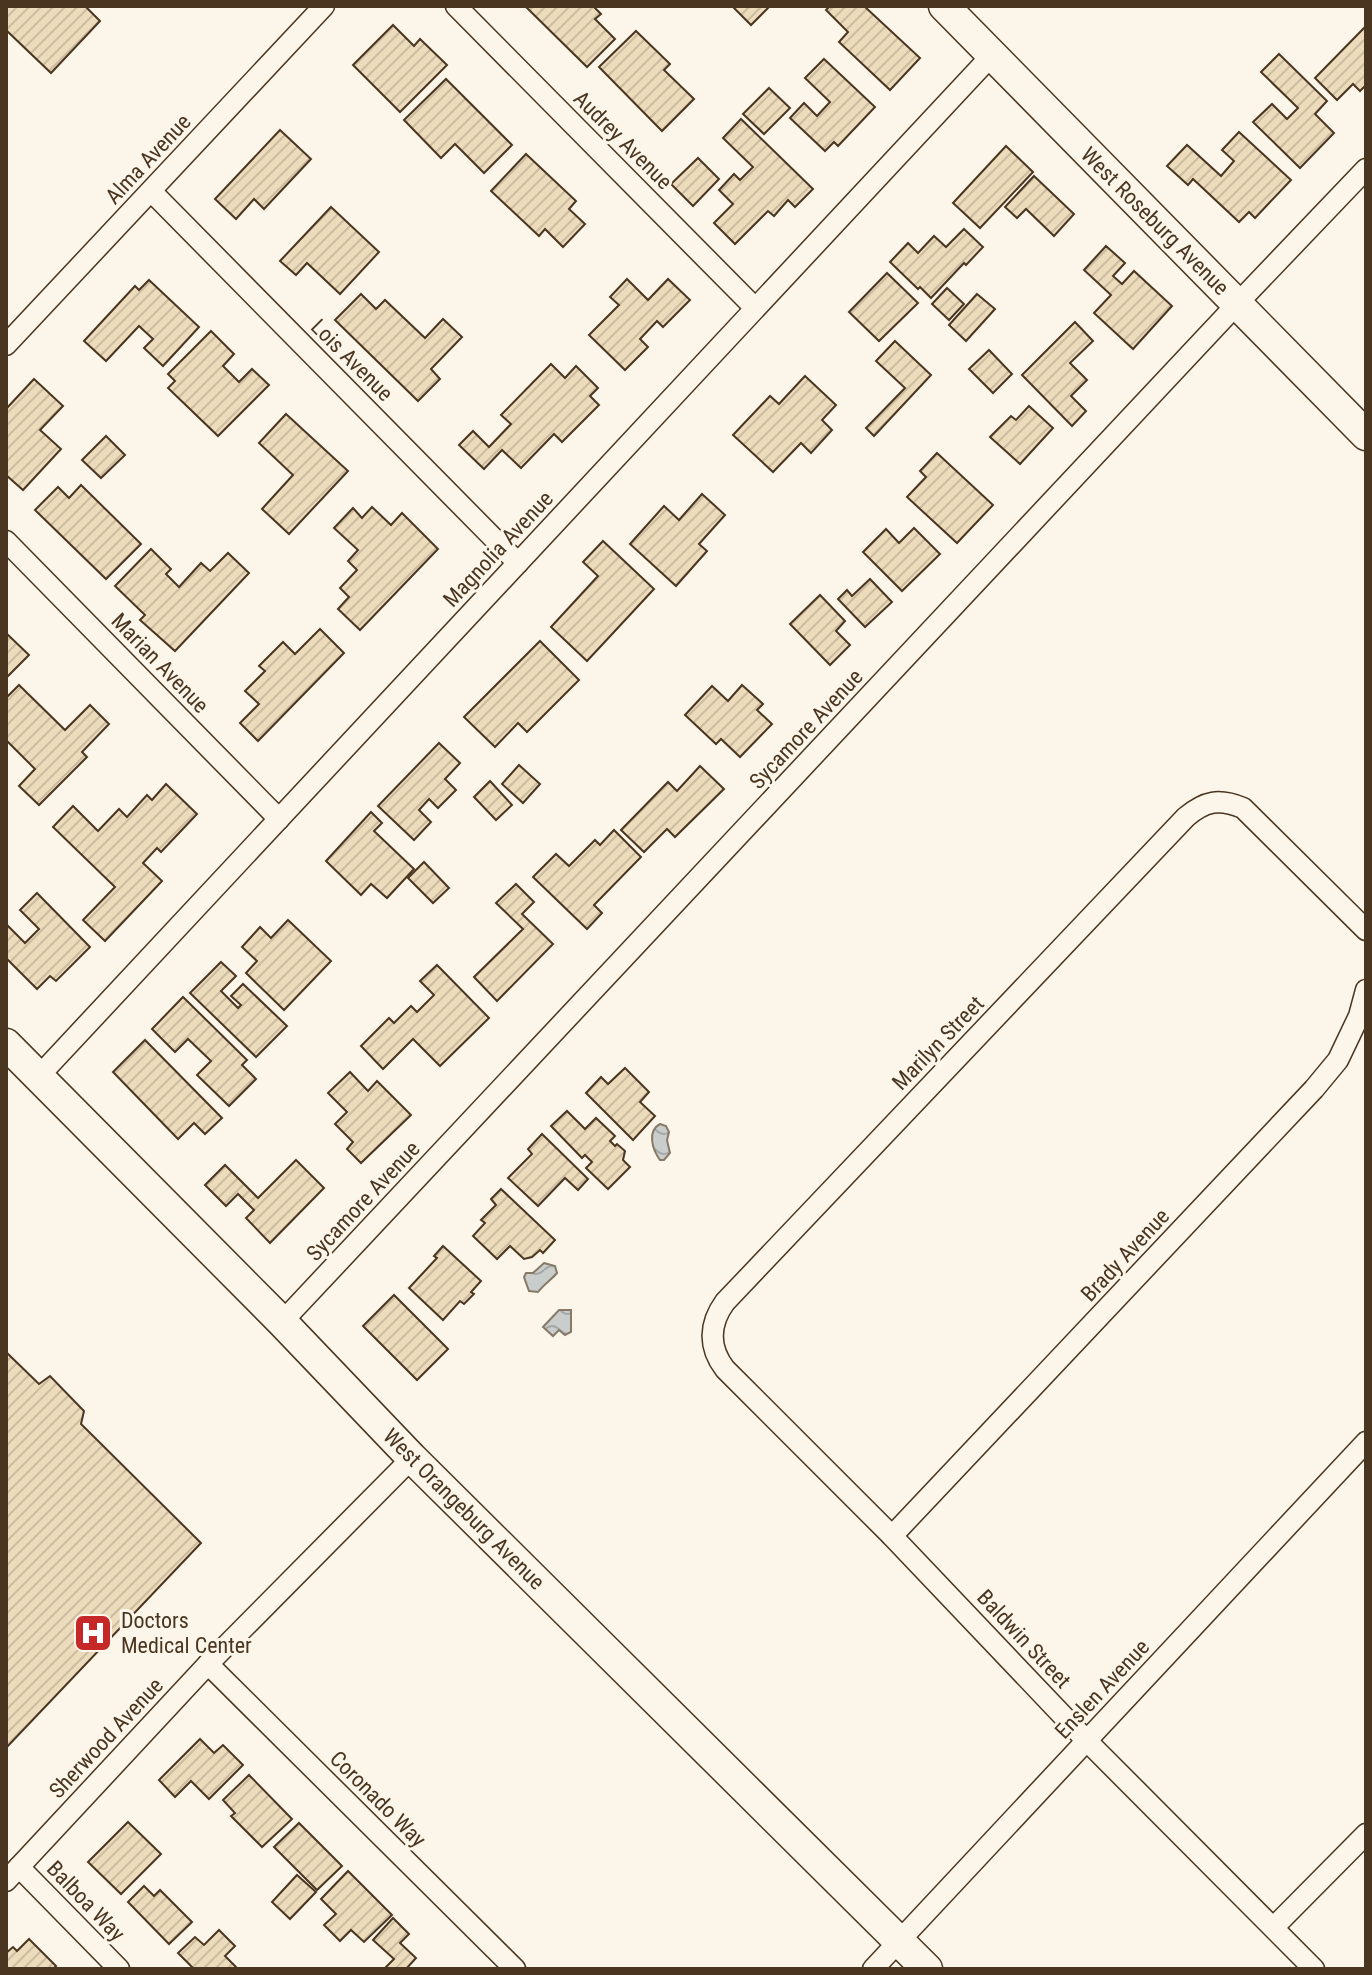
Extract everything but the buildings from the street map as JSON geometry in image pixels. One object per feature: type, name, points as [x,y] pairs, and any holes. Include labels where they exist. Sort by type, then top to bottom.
[{"type":"street","name":"Alma Avenue","points":[[6,345],[324,6]]},
{"type":"street","name":"Audrey Avenue","points":[[456,6],[755,308]]},
{"type":"street","name":"West Roseburg Avenue","points":[[944,6],[1366,435]]},
{"type":"street","name":"Magnolia Avenue","points":[[39,1076],[992,55]]},
{"type":"street","name":"Sycamore Avenue","points":[[282,1322],[1366,169]]},
{"type":"street","name":"Lois Avenue","points":[[151,191],[518,563]]},
{"type":"street","name":"Marian Avenue","points":[[6,541],[279,819]]},
{"type":"street","name":"Marilyn Street","points":[[711,1335],[716,1314],[725,1302],[1198,807],[1219,802],[1243,808],[1366,930]]},
{"type":"street","name":"Brady Avenue","points":[[892,1536],[1314,1089],[1338,1060],[1359,1016],[1366,990]]},
{"type":"street","name":"West Orangeburg Avenue","points":[[6,1044],[282,1322],[412,1458],[927,1969]]},
{"type":"street","name":"Baldwin Street","points":[[711,1335],[714,1350],[725,1369],[1314,1969]]},
{"type":"street","name":"Enslen Avenue","points":[[873,1969],[1366,1442]]},
{"type":"street","name":"Sherwood Avenue","points":[[13,1874],[208,1664],[412,1458]]},
{"type":"street","name":"Coronado Way","points":[[208,1664],[515,1969]]},
{"type":"street","points":[[1274,1927],[1366,1834]]},
{"type":"street","name":"Balboa Way","points":[[13,1874],[119,1969]]},
{"type":"water","points":[[660,1124],[666,1126],[669,1132],[670,1153],[664,1160],[657,1156],[652,1140],[653,1131]]},
{"type":"water","points":[[544,1263],[555,1266],[557,1273],[538,1292],[529,1291],[524,1277],[526,1273],[533,1273]]},
{"type":"water","points":[[559,1310],[571,1310],[571,1332],[565,1335],[559,1330],[553,1336],[543,1327]]},
{"type":"place","name":"Doctors Medical Center","points":[[93,1633]]}]
